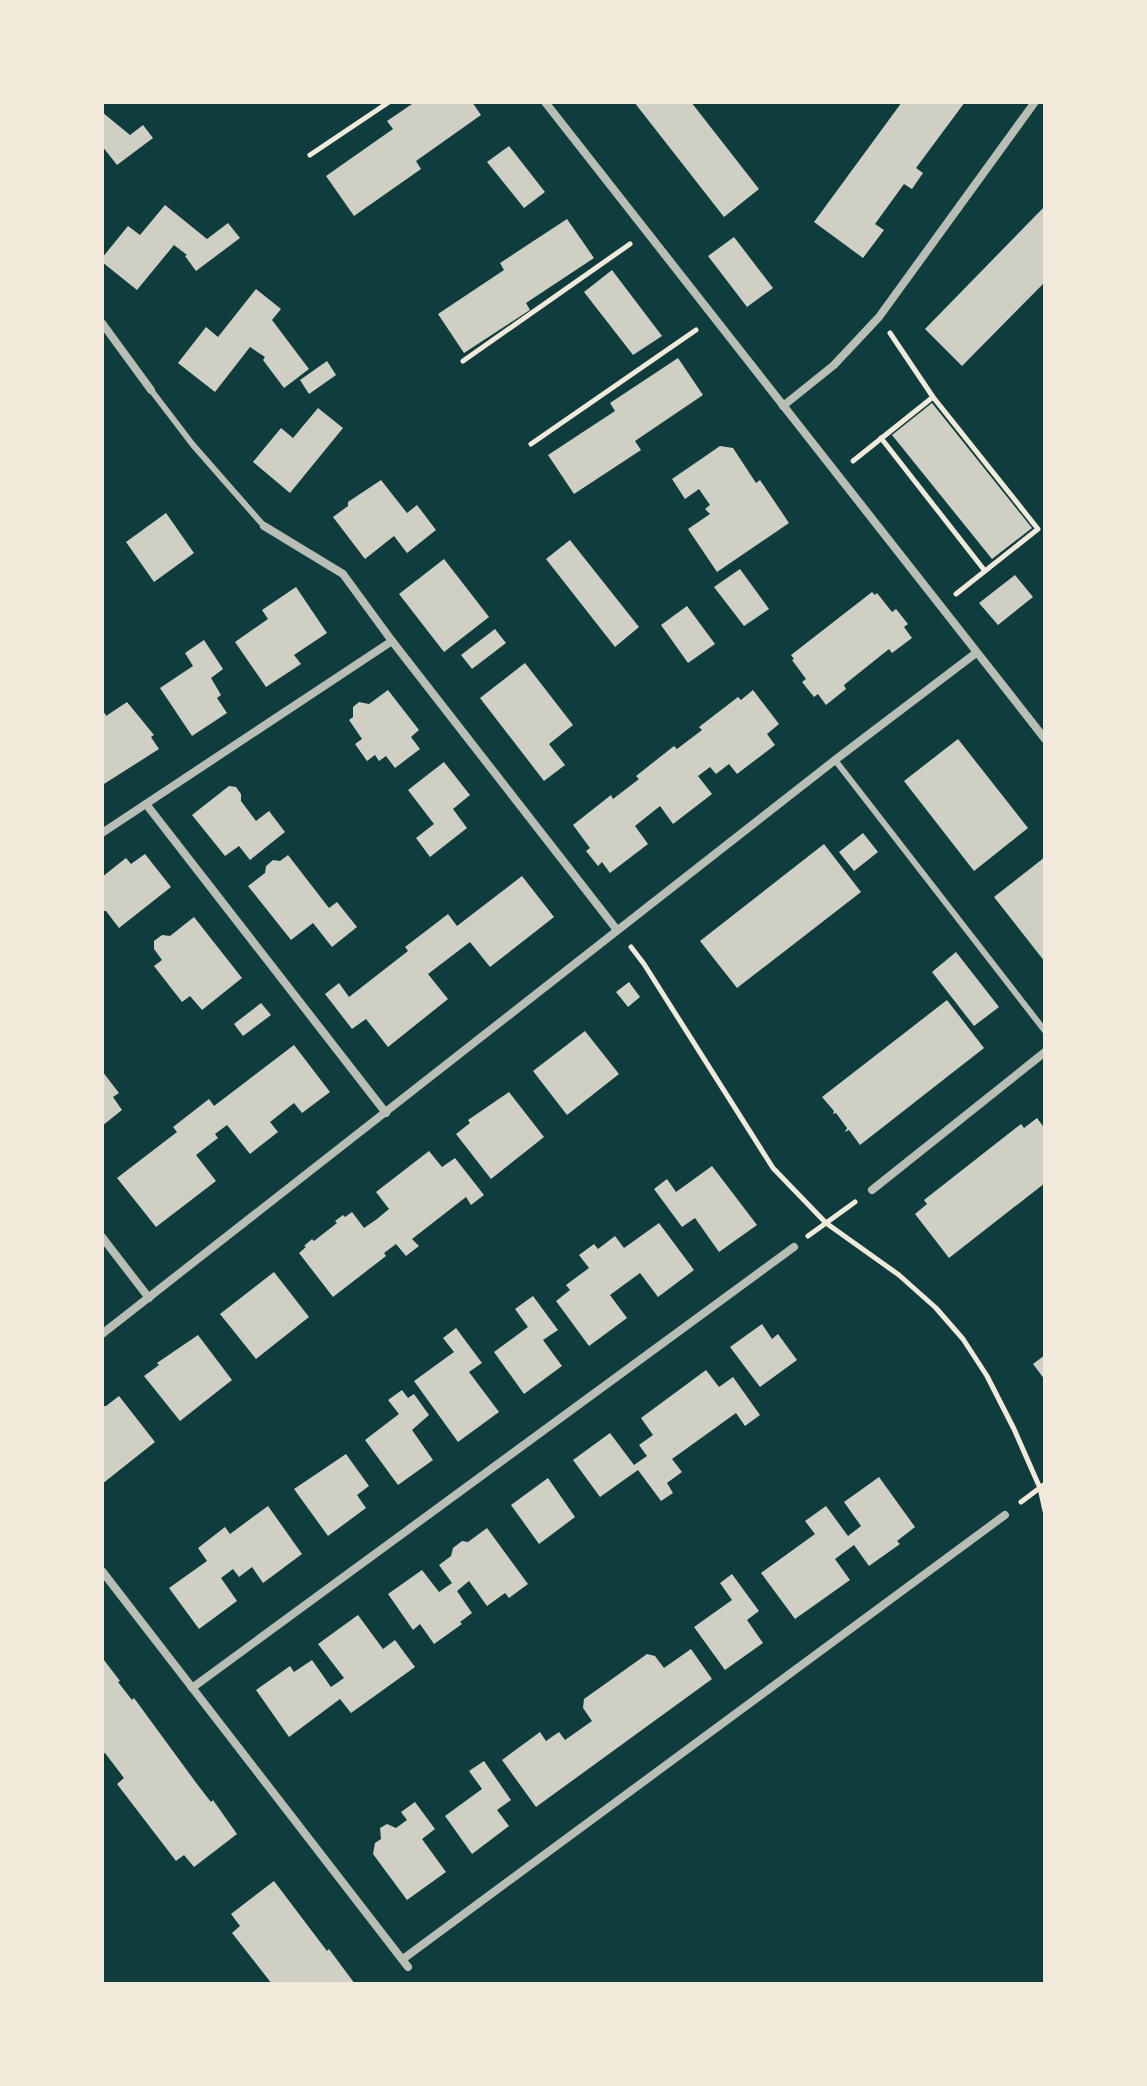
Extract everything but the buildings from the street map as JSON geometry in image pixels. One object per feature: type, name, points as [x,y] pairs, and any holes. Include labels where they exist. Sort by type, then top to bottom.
[{"type":"street","points":[[545,102],[1045,739]]},
{"type":"street","points":[[783,406],[834,365],[879,317],[1035,102]]},
{"type":"street","points":[[102,323],[151,390]]},
{"type":"street","points":[[264,526],[343,574],[617,930]]},
{"type":"street","points":[[102,833],[392,641]]},
{"type":"street","points":[[102,1334],[976,653]]},
{"type":"street","points":[[146,804],[386,1113]]},
{"type":"street","points":[[872,1190],[1045,1052]]},
{"type":"street","points":[[102,1237],[149,1298]]},
{"type":"street","points":[[192,1688],[794,1247]]},
{"type":"street","points":[[102,1571],[406,1963],[1005,1515]]},
{"type":"lane","points":[[151,390],[193,445],[264,526]]},
{"type":"lane","points":[[835,760],[1045,1031]]},
{"type":"path","points":[[310,155],[389,102]]},
{"type":"path","points":[[463,361],[647,232]]},
{"type":"path","points":[[879,317],[933,397],[1038,529],[940,607]]},
{"type":"path","points":[[531,444],[714,318]]},
{"type":"path","points":[[836,475],[933,397]]},
{"type":"path","points":[[881,438],[985,571]]},
{"type":"path","points":[[617,930],[644,964],[773,1168],[826,1223],[899,1275],[936,1308],[963,1339],[987,1376],[1042,1486],[1045,1511]]},
{"type":"path","points":[[794,1247],[872,1190]]},
{"type":"path","points":[[1005,1515],[1042,1486]]}]
